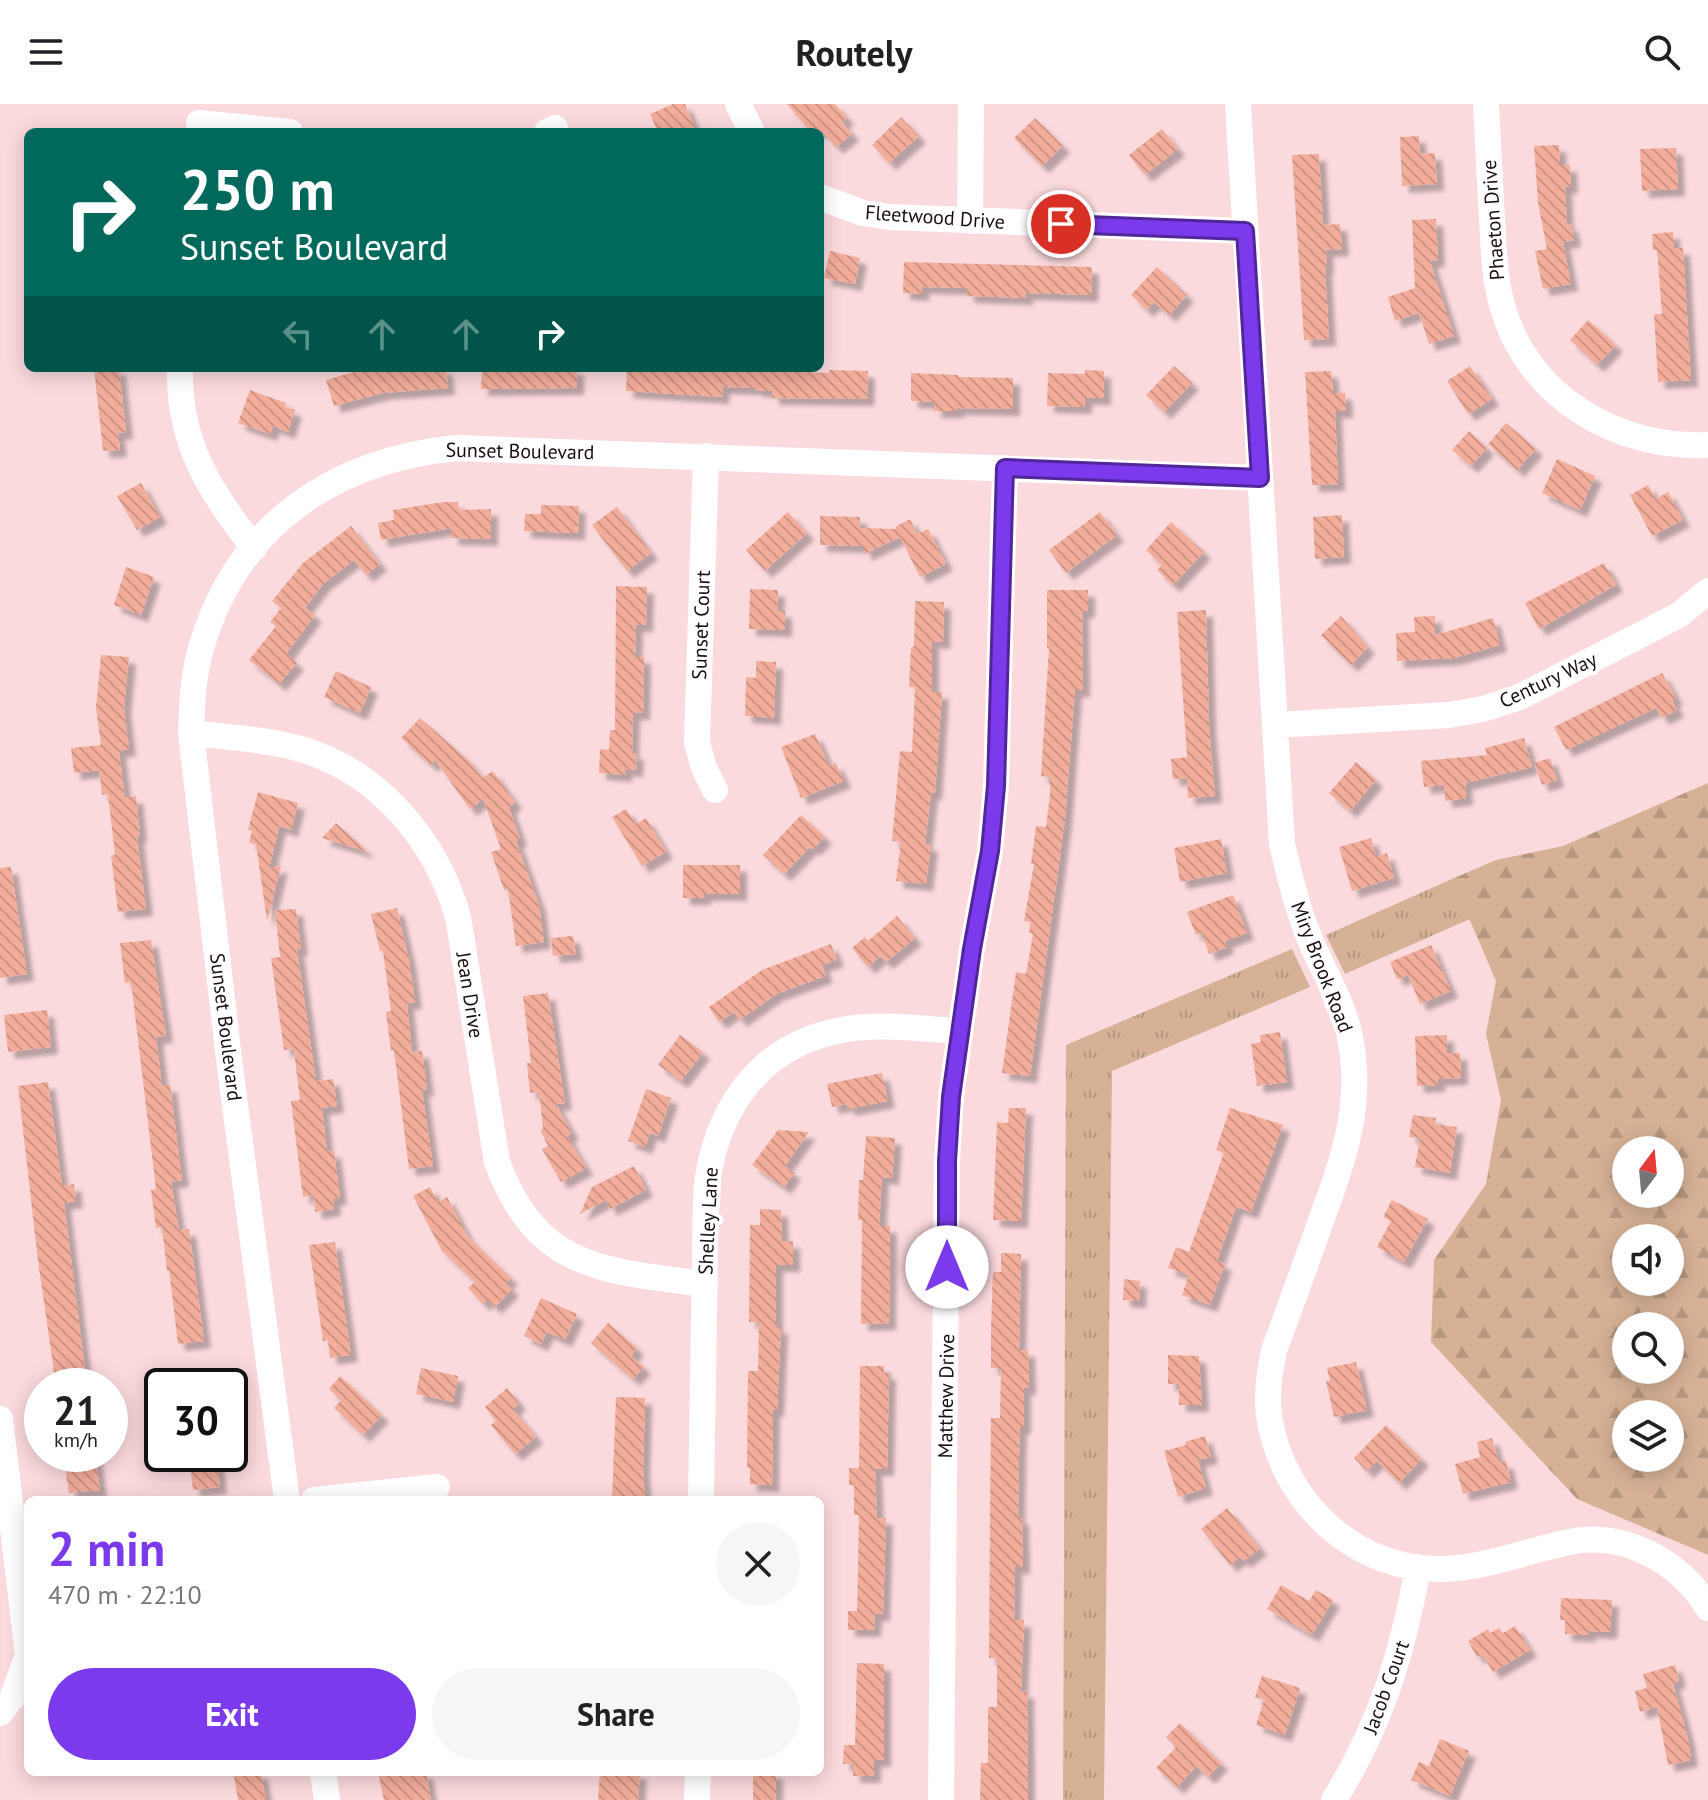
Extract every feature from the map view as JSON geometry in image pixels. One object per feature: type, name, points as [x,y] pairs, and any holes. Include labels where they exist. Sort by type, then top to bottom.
[{"type":"street","points":[[738,104],[750,128]]},
{"type":"street","points":[[970,221],[971,104]]},
{"type":"street","name":"Miry Brook Road","points":[[1238,104],[1282,844],[1297,904],[1348,1028],[1355,1099],[1345,1157],[1274,1350],[1269,1379],[1269,1413],[1274,1442],[1286,1473],[1302,1499],[1322,1522],[1372,1555],[1418,1567],[1443,1569],[1473,1566],[1572,1541],[1603,1541],[1628,1545],[1654,1555],[1680,1573],[1708,1608]]},
{"type":"street","name":"Phaeton Drive","points":[[1486,104],[1496,278],[1502,308],[1531,366],[1578,411],[1604,426],[1666,445],[1708,445]]},
{"type":"street","points":[[199,120],[260,128]]},
{"type":"street","name":"Fleetwood Drive","points":[[824,198],[863,213],[890,217],[1245,231]]},
{"type":"street","points":[[180,372],[183,418],[194,454],[221,506],[254,548]]},
{"type":"street","name":"Sunset Boulevard","points":[[286,1496],[229,1059],[191,733],[193,688],[200,650],[230,580],[254,548],[290,511],[350,473],[419,452],[457,448],[1260,478]]},
{"type":"street","name":"Sunset Court","points":[[706,456],[697,743],[704,768],[715,790]]},
{"type":"street","name":"Matthew Drive","points":[[941,1800],[947,1161],[959,1031],[990,851],[996,786],[1005,468]]},
{"type":"street","name":"Century Way","points":[[1275,725],[1449,715],[1483,709],[1520,697],[1679,615],[1708,591]]},
{"type":"street","name":"Jean Drive","points":[[191,733],[271,742],[303,750],[333,762],[365,781],[393,804],[418,831],[438,862],[452,896],[458,917],[497,1162],[507,1189],[522,1214],[544,1238],[568,1255],[597,1268],[705,1284]]},
{"type":"street","name":"Shelley Lane","points":[[701,1496],[706,1194],[716,1137],[727,1113],[743,1089],[763,1068],[786,1051],[812,1038],[866,1027],[959,1031]]},
{"type":"street","points":[[0,1419],[24,1622]]},
{"type":"street","points":[[352,1496],[437,1487]]},
{"type":"street","name":"Jacob Court","points":[[1334,1800],[1376,1723],[1393,1677],[1407,1629],[1418,1567]]},
{"type":"street","points":[[0,1713],[12,1698],[24,1666]]},
{"type":"street","points":[[324,1776],[327,1800]]},
{"type":"street","points":[[697,1800],[698,1776]]},
{"type":"green space","points":[[1708,783],[1708,1555],[1577,1499],[1431,1342],[1434,1260],[1486,1184],[1501,1100],[1486,1034],[1496,981],[1452,879],[1496,860],[1563,846]]},
{"type":"green space","points":[[1452,879],[1470,919],[1345,974],[1326,935]]},
{"type":"green space","points":[[1292,949],[1310,987],[1112,1071],[1104,1800],[1063,1800],[1066,1045]]},
{"type":"building","points":[[673,104],[685,104],[695,128],[656,128],[650,114]]},
{"type":"building","points":[[787,104],[835,104],[847,118],[842,122],[852,134],[836,147],[824,133],[824,128],[808,128]]},
{"type":"building","points":[[901,117],[919,136],[889,163],[872,145]]},
{"type":"building","points":[[1035,118],[1063,146],[1042,166],[1014,138]]},
{"type":"building","points":[[1162,129],[1178,149],[1145,175],[1129,155]]},
{"type":"building","points":[[1419,136],[1420,154],[1435,153],[1437,184],[1402,186],[1400,137]]},
{"type":"building","points":[[1559,145],[1560,165],[1570,165],[1571,186],[1565,187],[1567,225],[1571,224],[1574,240],[1563,242],[1571,284],[1543,289],[1535,251],[1547,249],[1538,203],[1534,146]]},
{"type":"building","points":[[1676,148],[1678,189],[1642,191],[1640,149]]},
{"type":"building","points":[[1319,154],[1323,225],[1340,224],[1342,249],[1326,250],[1329,339],[1304,340],[1292,155]]},
{"type":"building","points":[[1436,219],[1438,260],[1430,261],[1454,336],[1429,344],[1419,313],[1395,321],[1388,297],[1415,288],[1412,220]]},
{"type":"building","points":[[1673,232],[1674,248],[1683,248],[1691,380],[1658,382],[1654,314],[1662,314],[1657,250],[1653,250],[1652,234]]},
{"type":"building","points":[[830,251],[860,258],[855,284],[824,278]]},
{"type":"building","points":[[904,262],[1092,267],[1091,295],[1026,293],[1026,298],[967,296],[967,288],[922,287],[922,294],[903,293]]},
{"type":"building","points":[[1157,267],[1187,295],[1169,315],[1154,302],[1147,310],[1131,295]]},
{"type":"building","points":[[1588,320],[1616,345],[1597,365],[1570,340]]},
{"type":"building","points":[[1174,366],[1192,383],[1164,412],[1146,395]]},
{"type":"building","points":[[1470,366],[1492,399],[1468,414],[1447,381]]},
{"type":"building","points":[[1085,370],[1104,371],[1104,398],[1085,398],[1085,407],[1047,406],[1048,373],[1085,374]]},
{"type":"building","points":[[868,371],[867,399],[772,398],[772,391],[755,388],[723,387],[722,397],[626,391],[627,372]]},
{"type":"building","points":[[1331,371],[1333,393],[1345,393],[1346,411],[1335,411],[1338,484],[1312,485],[1305,372]]},
{"type":"building","points":[[94,372],[119,372],[126,432],[118,433],[120,450],[103,451]]},
{"type":"building","points":[[354,372],[446,372],[448,388],[382,393],[334,406],[326,380]]},
{"type":"building","points":[[482,372],[577,372],[577,388],[481,389]]},
{"type":"building","points":[[911,373],[1013,378],[1013,409],[957,408],[957,411],[934,411],[935,402],[911,401]]},
{"type":"building","points":[[250,390],[286,403],[285,407],[295,410],[288,432],[273,426],[270,434],[238,423]]},
{"type":"building","points":[[1506,423],[1536,449],[1517,470],[1488,444]]},
{"type":"building","points":[[1469,431],[1487,448],[1471,466],[1452,450]]},
{"type":"building","points":[[1557,459],[1595,476],[1580,510],[1542,493]]},
{"type":"building","points":[[141,483],[160,517],[137,530],[117,496]]},
{"type":"building","points":[[1648,485],[1656,499],[1668,492],[1683,520],[1652,536],[1630,495]]},
{"type":"building","points":[[458,502],[459,510],[491,509],[491,539],[451,538],[452,528],[381,540],[378,523],[394,520],[393,510]]},
{"type":"building","points":[[541,505],[579,506],[578,533],[524,531],[525,514],[541,514]]},
{"type":"building","points":[[617,507],[651,553],[627,571],[592,525]]},
{"type":"building","points":[[788,512],[807,533],[765,571],[746,550]]},
{"type":"building","points":[[1100,512],[1117,535],[1066,573],[1049,550]]},
{"type":"building","points":[[1342,515],[1344,557],[1315,559],[1313,517]]},
{"type":"building","points":[[820,516],[860,517],[860,528],[896,529],[910,519],[917,534],[928,529],[946,564],[920,577],[900,537],[864,554],[864,546],[820,545]]},
{"type":"building","points":[[1171,522],[1204,552],[1173,585],[1157,570],[1162,565],[1146,550]]},
{"type":"building","points":[[351,526],[380,564],[366,575],[354,560],[323,584],[305,608],[315,615],[286,654],[297,663],[279,684],[249,660],[276,626],[270,622],[281,608],[272,601],[303,563]]},
{"type":"building","points":[[1604,563],[1616,585],[1539,629],[1525,603]]},
{"type":"building","points":[[126,567],[154,577],[141,615],[114,605]]},
{"type":"building","points":[[616,586],[647,587],[646,625],[636,625],[635,657],[644,657],[643,713],[633,713],[632,753],[637,753],[636,770],[625,769],[625,775],[599,773],[600,749],[609,750],[610,730],[615,730]]},
{"type":"building","points":[[750,589],[778,590],[777,611],[785,611],[785,630],[749,629]]},
{"type":"building","points":[[1047,590],[1088,590],[1088,611],[1082,611],[1083,690],[1075,690],[1065,819],[1030,1076],[1002,1073],[1016,972],[1026,974],[1033,934],[1029,933],[1031,922],[1024,921],[1034,864],[1031,864],[1036,826],[1046,827],[1050,794],[1050,777],[1041,776],[1049,648]]},
{"type":"building","points":[[915,601],[944,602],[943,642],[932,641],[932,692],[942,692],[935,793],[931,793],[925,844],[931,845],[926,884],[896,881],[901,842],[892,841],[900,751],[912,752],[915,687],[909,687]]},
{"type":"building","points":[[1206,610],[1209,725],[1215,796],[1188,798],[1187,778],[1173,779],[1171,759],[1187,757],[1177,612]]},
{"type":"building","points":[[1341,616],[1368,647],[1351,665],[1321,635]]},
{"type":"building","points":[[1435,616],[1435,635],[1493,618],[1500,645],[1454,658],[1397,661],[1396,633],[1415,632],[1414,617]]},
{"type":"building","points":[[101,655],[129,657],[124,708],[129,749],[119,751],[125,798],[136,796],[140,835],[137,836],[146,909],[118,912],[108,794],[102,795],[99,770],[74,773],[71,748],[101,745],[96,708]]},
{"type":"building","points":[[756,661],[776,662],[774,718],[745,716],[746,677],[756,678]]},
{"type":"building","points":[[336,671],[371,687],[360,713],[324,697]]},
{"type":"building","points":[[1662,673],[1676,698],[1672,700],[1677,710],[1662,718],[1656,708],[1566,750],[1554,727]]},
{"type":"building","points":[[420,718],[469,761],[482,778],[493,771],[515,802],[509,807],[520,839],[516,841],[539,905],[544,942],[516,946],[508,889],[504,890],[491,852],[501,849],[483,799],[470,809],[435,760],[431,765],[401,738]]},
{"type":"building","points":[[815,734],[829,766],[836,763],[844,781],[801,798],[781,747]]},
{"type":"building","points":[[1524,738],[1532,767],[1465,783],[1466,798],[1445,801],[1444,785],[1424,787],[1421,761],[1487,755],[1485,748]]},
{"type":"building","points":[[1550,758],[1557,780],[1542,785],[1534,763]]},
{"type":"building","points":[[1356,762],[1376,780],[1350,811],[1329,793]]},
{"type":"building","points":[[258,792],[298,803],[291,830],[279,826],[269,868],[281,866],[267,921],[256,844],[249,843],[252,831],[248,830]]},
{"type":"building","points":[[626,809],[636,824],[646,818],[666,852],[642,866],[612,817]]},
{"type":"building","points":[[801,815],[825,837],[813,849],[810,847],[784,874],[763,855]]},
{"type":"building","points":[[336,823],[368,852],[322,838]]},
{"type":"building","points":[[1371,838],[1376,857],[1387,853],[1394,878],[1352,891],[1339,847]]},
{"type":"building","points":[[1221,839],[1227,873],[1180,882],[1174,848]]},
{"type":"building","points":[[683,865],[740,865],[740,894],[704,894],[704,898],[683,898]]},
{"type":"building","points":[[11,867],[27,974],[0,978],[0,868]]},
{"type":"building","points":[[1233,895],[1247,933],[1225,941],[1227,947],[1209,954],[1202,933],[1196,935],[1187,912]]},
{"type":"building","points":[[397,908],[415,1002],[407,1003],[412,1052],[422,1051],[427,1089],[422,1090],[433,1166],[409,1169],[394,1050],[391,1051],[386,1012],[391,1011],[383,951],[380,951],[371,914]]},
{"type":"building","points":[[296,909],[301,949],[297,949],[316,1081],[333,1079],[337,1106],[322,1108],[327,1152],[334,1151],[340,1198],[333,1199],[334,1209],[315,1212],[313,1195],[303,1197],[291,1101],[300,1100],[294,1049],[284,1050],[271,958],[280,957],[275,910]]},
{"type":"building","points":[[897,916],[915,938],[886,962],[880,956],[868,967],[852,948],[865,937],[868,941]]},
{"type":"building","points":[[573,936],[576,954],[553,956],[551,938]]},
{"type":"building","points":[[151,940],[166,1036],[156,1037],[162,1086],[170,1085],[182,1180],[171,1182],[179,1230],[189,1229],[204,1341],[178,1344],[162,1227],[156,1228],[151,1190],[156,1189],[131,982],[125,983],[120,943]]},
{"type":"building","points":[[831,944],[837,960],[822,965],[826,976],[776,994],[740,1020],[734,1012],[719,1022],[709,1007],[762,970]]},
{"type":"building","points":[[1431,945],[1451,991],[1420,1004],[1408,975],[1397,979],[1390,962]]},
{"type":"building","points":[[548,993],[565,1103],[556,1104],[572,1133],[567,1136],[586,1168],[561,1182],[542,1149],[548,1146],[540,1130],[543,1129],[539,1092],[530,1093],[527,1063],[531,1063],[523,996]]},
{"type":"building","points":[[47,1010],[51,1047],[8,1052],[4,1015]]},
{"type":"building","points":[[1280,1032],[1287,1082],[1257,1086],[1251,1044],[1261,1042],[1260,1035]]},
{"type":"building","points":[[680,1035],[703,1052],[681,1081],[658,1065]]},
{"type":"building","points":[[1447,1035],[1447,1053],[1460,1053],[1461,1078],[1438,1079],[1438,1085],[1417,1086],[1415,1036]]},
{"type":"building","points":[[882,1073],[888,1101],[848,1109],[847,1104],[832,1107],[827,1084]]},
{"type":"building","points":[[48,1082],[62,1186],[74,1184],[76,1201],[64,1203],[85,1368],[53,1368],[18,1086]]},
{"type":"building","points":[[646,1089],[671,1098],[658,1136],[650,1133],[645,1147],[628,1141]]},
{"type":"building","points":[[1009,1108],[1026,1108],[1021,1221],[993,1220],[997,1122],[1008,1123]]},
{"type":"building","points":[[1230,1108],[1283,1125],[1251,1212],[1236,1207],[1217,1261],[1225,1264],[1210,1305],[1182,1295],[1189,1275],[1168,1268],[1176,1247],[1189,1252],[1224,1153],[1216,1150]]},
{"type":"building","points":[[1413,1115],[1436,1118],[1435,1124],[1457,1127],[1450,1173],[1415,1167],[1420,1138],[1409,1137]]},
{"type":"building","points":[[778,1130],[809,1132],[785,1166],[794,1173],[784,1187],[752,1165]]},
{"type":"building","points":[[866,1136],[895,1138],[892,1178],[882,1177],[879,1226],[890,1226],[889,1323],[861,1324],[862,1220],[858,1220],[859,1180],[863,1180]]},
{"type":"building","points":[[634,1166],[646,1190],[610,1209],[606,1200],[580,1214],[592,1187]]},
{"type":"building","points":[[430,1187],[438,1202],[447,1197],[468,1237],[511,1278],[505,1283],[512,1289],[495,1307],[487,1300],[483,1304],[468,1288],[475,1282],[442,1251],[413,1196]]},
{"type":"building","points":[[1392,1200],[1428,1219],[1404,1262],[1377,1247],[1391,1221],[1383,1217]]},
{"type":"building","points":[[760,1209],[781,1210],[782,1242],[793,1241],[793,1265],[776,1265],[776,1327],[781,1327],[777,1410],[773,1410],[772,1485],[750,1484],[750,1468],[747,1468],[748,1371],[758,1371],[759,1322],[749,1322],[750,1225],[760,1225]]},
{"type":"building","points":[[335,1242],[351,1355],[330,1358],[328,1340],[323,1341],[309,1245]]},
{"type":"building","points":[[1001,1253],[1021,1254],[1019,1350],[1028,1350],[1029,1388],[1024,1388],[1024,1427],[1020,1427],[1019,1455],[1018,1518],[1022,1518],[1023,1567],[1015,1567],[1014,1620],[1024,1620],[1021,1692],[1027,1691],[1028,1800],[980,1800],[981,1763],[988,1763],[988,1707],[997,1707],[997,1658],[989,1658],[991,1418],[1000,1418],[1001,1368],[991,1368],[991,1327],[993,1272],[1001,1272]]},
{"type":"building","points":[[1124,1279],[1140,1281],[1139,1301],[1123,1300]]},
{"type":"building","points":[[541,1298],[577,1314],[565,1340],[547,1332],[541,1344],[524,1336]]},
{"type":"building","points":[[608,1323],[637,1348],[631,1356],[644,1367],[633,1379],[591,1343]]},
{"type":"building","points":[[1168,1355],[1199,1356],[1202,1405],[1179,1405],[1179,1384],[1168,1384]]},
{"type":"building","points":[[1356,1362],[1367,1410],[1334,1417],[1326,1381],[1330,1381],[1327,1368]]},
{"type":"building","points":[[860,1366],[884,1366],[884,1373],[889,1373],[887,1469],[875,1469],[877,1518],[886,1518],[883,1614],[875,1614],[874,1630],[848,1630],[848,1611],[857,1611],[859,1515],[854,1515],[854,1485],[849,1485],[849,1468],[859,1468]]},
{"type":"building","points":[[421,1368],[458,1376],[453,1402],[416,1394]]},
{"type":"building","points":[[340,1376],[382,1415],[363,1435],[334,1408],[341,1400],[329,1389]]},
{"type":"building","points":[[507,1388],[519,1403],[513,1409],[536,1437],[515,1454],[491,1425],[496,1421],[485,1407]]},
{"type":"building","points":[[616,1397],[645,1398],[645,1496],[612,1496]]},
{"type":"building","points":[[1386,1425],[1422,1459],[1399,1483],[1377,1461],[1367,1471],[1354,1458]]},
{"type":"building","points":[[1205,1436],[1211,1457],[1198,1460],[1206,1488],[1178,1497],[1164,1451]]},
{"type":"building","points":[[1492,1438],[1499,1463],[1506,1461],[1511,1482],[1463,1494],[1455,1464],[1480,1457],[1477,1442]]},
{"type":"building","points":[[66,1472],[98,1472],[100,1490],[69,1493]]},
{"type":"building","points":[[191,1472],[218,1472],[220,1487],[193,1490]]},
{"type":"building","points":[[1227,1508],[1260,1548],[1244,1561],[1240,1557],[1230,1565],[1201,1529]]},
{"type":"building","points":[[1281,1585],[1309,1601],[1316,1590],[1333,1600],[1312,1635],[1267,1609]]},
{"type":"building","points":[[1561,1598],[1612,1600],[1610,1632],[1565,1634],[1565,1620],[1560,1620]]},
{"type":"building","points":[[1515,1626],[1530,1650],[1493,1672],[1482,1654],[1477,1657],[1468,1641],[1488,1629],[1490,1633],[1499,1628],[1503,1633]]},
{"type":"building","points":[[857,1663],[884,1664],[884,1760],[874,1760],[874,1776],[853,1776],[853,1764],[843,1764],[844,1745],[855,1745]]},
{"type":"building","points":[[1675,1665],[1679,1681],[1673,1683],[1691,1760],[1668,1765],[1657,1707],[1640,1712],[1635,1691],[1647,1688],[1643,1674]]},
{"type":"building","points":[[1262,1676],[1300,1688],[1285,1735],[1256,1725],[1264,1700],[1255,1697]]},
{"type":"building","points":[[1180,1723],[1221,1763],[1208,1777],[1196,1766],[1177,1787],[1156,1768],[1176,1747],[1166,1737]]},
{"type":"building","points":[[1440,1739],[1469,1751],[1450,1796],[1411,1780],[1419,1762],[1429,1766]]},
{"type":"building","points":[[234,1776],[262,1776],[266,1800],[238,1800]]},
{"type":"building","points":[[379,1776],[427,1776],[431,1800],[384,1800]]},
{"type":"building","points":[[600,1776],[640,1776],[638,1800],[598,1800]]},
{"type":"building","points":[[753,1776],[776,1776],[776,1800],[753,1800]]},
{"type":"route","points":[[947,1267],[947,1161],[951,1097],[959,1031],[990,851],[996,786],[1005,468],[1260,478],[1245,231],[1061,224]]}]
